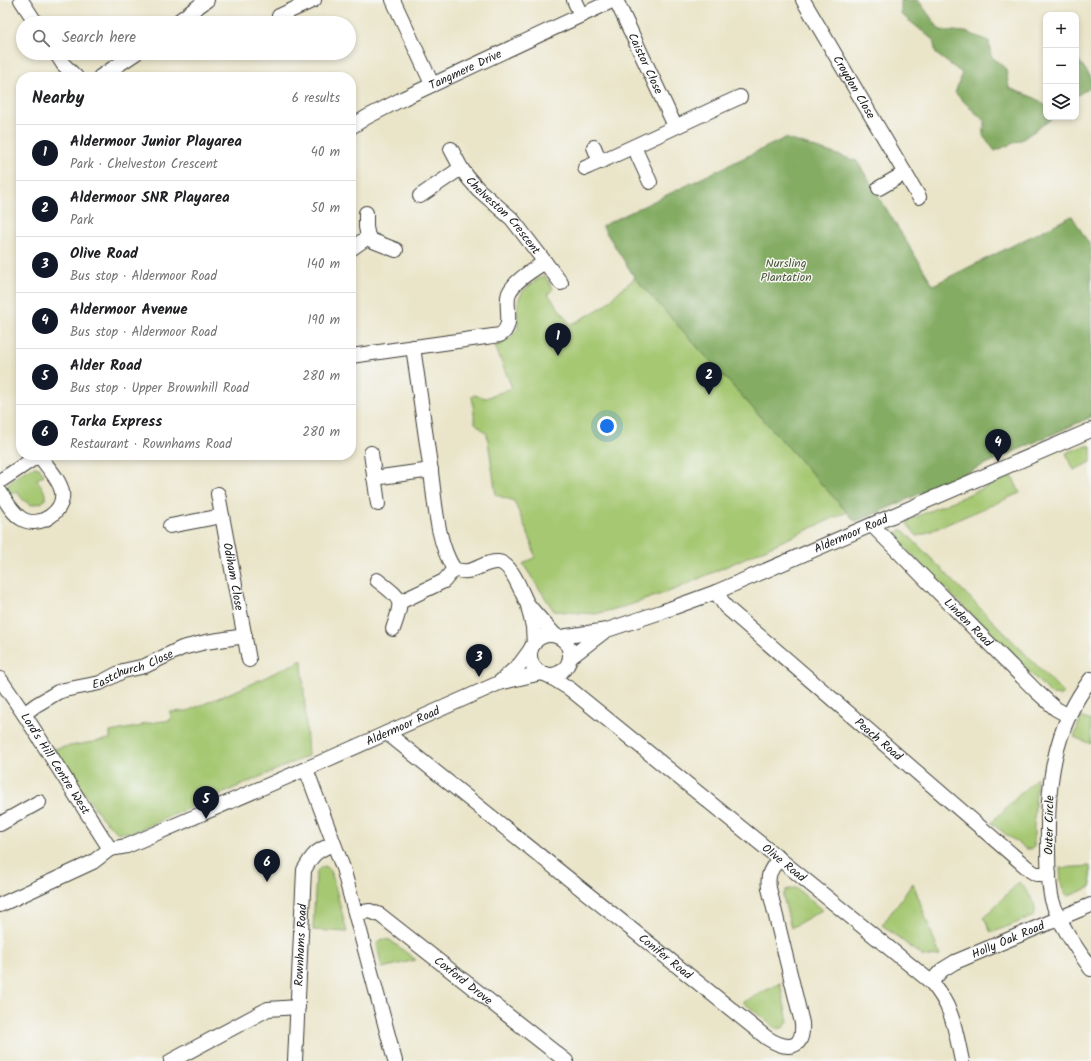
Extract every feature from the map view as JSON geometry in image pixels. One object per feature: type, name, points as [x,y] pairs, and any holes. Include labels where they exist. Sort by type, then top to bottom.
[{"type":"street","points":[[21,0],[31,16]]},
{"type":"street","points":[[185,16],[207,0]]},
{"type":"street","points":[[279,16],[314,0]]},
{"type":"street","points":[[393,0],[432,84]]},
{"type":"street","points":[[574,0],[581,15]]},
{"type":"street","name":"Tangmere Drive","points":[[356,124],[432,84],[615,0]]},
{"type":"street","name":"Caistor Close","points":[[615,0],[675,126]]},
{"type":"street","name":"Croydon Close","points":[[803,0],[919,197]]},
{"type":"street","points":[[60,60],[71,72]]},
{"type":"street","points":[[108,72],[126,60]]},
{"type":"street","points":[[585,168],[634,147],[675,126],[740,97]]},
{"type":"street","points":[[594,147],[600,162]]},
{"type":"street","points":[[634,147],[650,182]]},
{"type":"street","name":"Chelveston Crescent","points":[[451,149],[461,168],[479,190],[512,220],[560,283]]},
{"type":"street","name":"Chelveston Crescent","points":[[420,196],[461,168]]},
{"type":"street","points":[[879,188],[905,173]]},
{"type":"street","points":[[366,213],[368,237],[373,241],[396,250]]},
{"type":"street","points":[[356,245],[368,237]]},
{"type":"street","name":"Chelveston Crescent","points":[[356,355],[494,336],[504,333],[508,322],[507,299],[511,289],[545,262]]},
{"type":"street","points":[[413,348],[431,470],[446,552],[454,569],[465,572],[495,562],[505,564],[511,572],[528,604],[543,622],[564,640],[570,648],[570,689]]},
{"type":"street","name":"Aldermoor Road","points":[[558,636],[607,630],[716,592],[1091,430]]},
{"type":"street","points":[[370,453],[378,504]]},
{"type":"street","points":[[0,481],[32,460]]},
{"type":"street","points":[[0,492],[20,518],[27,521],[36,522],[46,519],[59,506],[62,498],[62,491],[59,483],[43,460]]},
{"type":"street","points":[[374,478],[431,470]]},
{"type":"street","name":"Odiham Close","points":[[218,494],[250,660]]},
{"type":"street","points":[[170,526],[222,516]]},
{"type":"street","name":"Linden Road","points":[[872,525],[1035,690],[1056,709],[1069,716]]},
{"type":"street","points":[[400,602],[444,581],[454,569]]},
{"type":"street","points":[[377,580],[396,596],[400,602],[400,610],[393,628]]},
{"type":"street","name":"Peach Road","points":[[716,592],[726,606],[1031,871],[1036,874],[1049,874]]},
{"type":"street","points":[[528,604],[533,628],[530,654],[532,663],[538,671],[544,674],[552,675],[564,670],[570,661]]},
{"type":"street","name":"Aldermoor Road","points":[[570,661],[607,630]]},
{"type":"street","name":"Eastchurch Close","points":[[24,714],[58,692],[100,683],[123,671],[145,666],[182,648],[206,642],[245,636]]},
{"type":"street","points":[[532,646],[543,636],[558,636]]},
{"type":"street","name":"Aldermoor Road","points":[[499,683],[520,664],[532,646]]},
{"type":"street","name":"Aldermoor Road","points":[[110,849],[128,846],[499,683],[544,674]]},
{"type":"street","name":"Olive Road","points":[[544,674],[570,689],[930,982],[944,1000],[949,1010],[962,1061]]},
{"type":"street","name":"Lord's Hill Centre West","points":[[0,679],[110,849]]},
{"type":"street","name":"Outer Circle","points":[[1091,679],[1069,716],[1057,750],[1049,788],[1048,807],[1049,874],[1052,899],[1060,918],[1078,950],[1091,969]]},
{"type":"street","name":"Conifer Road","points":[[387,733],[767,1038],[775,1043],[790,1046],[796,1044],[803,1034],[802,1023],[769,888],[768,878],[779,858]]},
{"type":"street","points":[[306,769],[343,868],[395,1061]]},
{"type":"street","points":[[0,824],[39,802]]},
{"type":"street","name":"Rownhams Road","points":[[295,1061],[304,870],[311,856],[322,848],[333,844]]},
{"type":"street","points":[[0,905],[93,862],[110,849]]},
{"type":"street","name":"Holly Oak Road","points":[[930,982],[942,970],[955,962],[1091,906]]},
{"type":"street","name":"Coxford Drove","points":[[356,913],[370,911],[380,915],[562,1060]]},
{"type":"street","points":[[171,1061],[268,1009],[298,1007]]},
{"type":"green space","points":[[901,0],[918,0],[940,30],[966,32],[989,41],[991,56],[1006,69],[1009,88],[1035,98],[1043,104],[1043,120],[1050,120],[1023,139],[995,151],[983,136],[985,122],[955,93],[962,73],[936,54],[933,40],[901,14]]},
{"type":"green space","points":[[1079,61],[1091,77],[1091,87],[1079,94]]},
{"type":"green space","name":"Nursling Plantation","points":[[785,138],[857,161],[933,285],[1072,216],[1091,247],[1091,417],[868,517],[855,521],[635,278],[602,226]]},
{"type":"green space","points":[[544,275],[553,289],[548,294],[571,325],[606,305],[618,292],[635,278],[847,512],[676,589],[630,605],[596,614],[554,611],[523,564],[535,557],[531,541],[514,501],[496,495],[487,434],[475,423],[472,396],[475,395],[486,398],[512,388],[495,346],[508,340],[518,329],[517,309],[520,297],[528,287]]},
{"type":"green space","points":[[1091,446],[1091,462],[1074,470],[1066,453],[1081,447]]},
{"type":"green space","points":[[35,467],[39,468],[44,475],[37,479],[44,491],[45,500],[41,503],[31,505],[23,500],[17,492],[11,494],[7,487],[19,475]]},
{"type":"green space","points":[[1012,476],[1020,493],[917,536],[907,524],[911,519]]},
{"type":"green space","points":[[902,529],[1063,692],[1061,696],[1052,695],[893,536]]},
{"type":"green space","points":[[302,660],[308,756],[134,832],[118,833],[102,818],[53,749],[110,739],[110,732],[142,726],[142,724],[171,720],[170,712],[187,711],[242,688]]},
{"type":"green space","points":[[1081,717],[1091,721],[1091,744],[1074,737]]},
{"type":"green space","points":[[1037,777],[1034,847],[1031,849],[1026,849],[991,823]]},
{"type":"green space","points":[[325,866],[331,872],[333,878],[347,932],[313,930],[316,875],[321,867]]},
{"type":"green space","points":[[1090,866],[1091,887],[1069,896],[1066,894],[1061,884],[1060,868]]},
{"type":"green space","points":[[1019,882],[1034,902],[1034,916],[991,933],[984,917]]},
{"type":"green space","points":[[913,883],[940,956],[922,956],[882,925]]},
{"type":"green space","points":[[796,888],[822,910],[791,928],[783,896],[786,890]]},
{"type":"green space","points":[[382,939],[390,940],[416,960],[382,968],[377,945]]},
{"type":"green space","points":[[780,983],[788,1022],[784,1027],[779,1029],[774,1027],[743,1002]]},
{"type":"place","name":"Aldermoor Junior Playarea","points":[[558,356]]},
{"type":"place","name":"Aldermoor SNR Playarea","points":[[709,395]]},
{"type":"place","name":"Aldermoor Avenue","points":[[998,462]]},
{"type":"place","name":"Olive Road","points":[[479,677]]},
{"type":"place","name":"Alder Road","points":[[206,819]]},
{"type":"place","name":"Tarka Express","points":[[267,882]]}]
